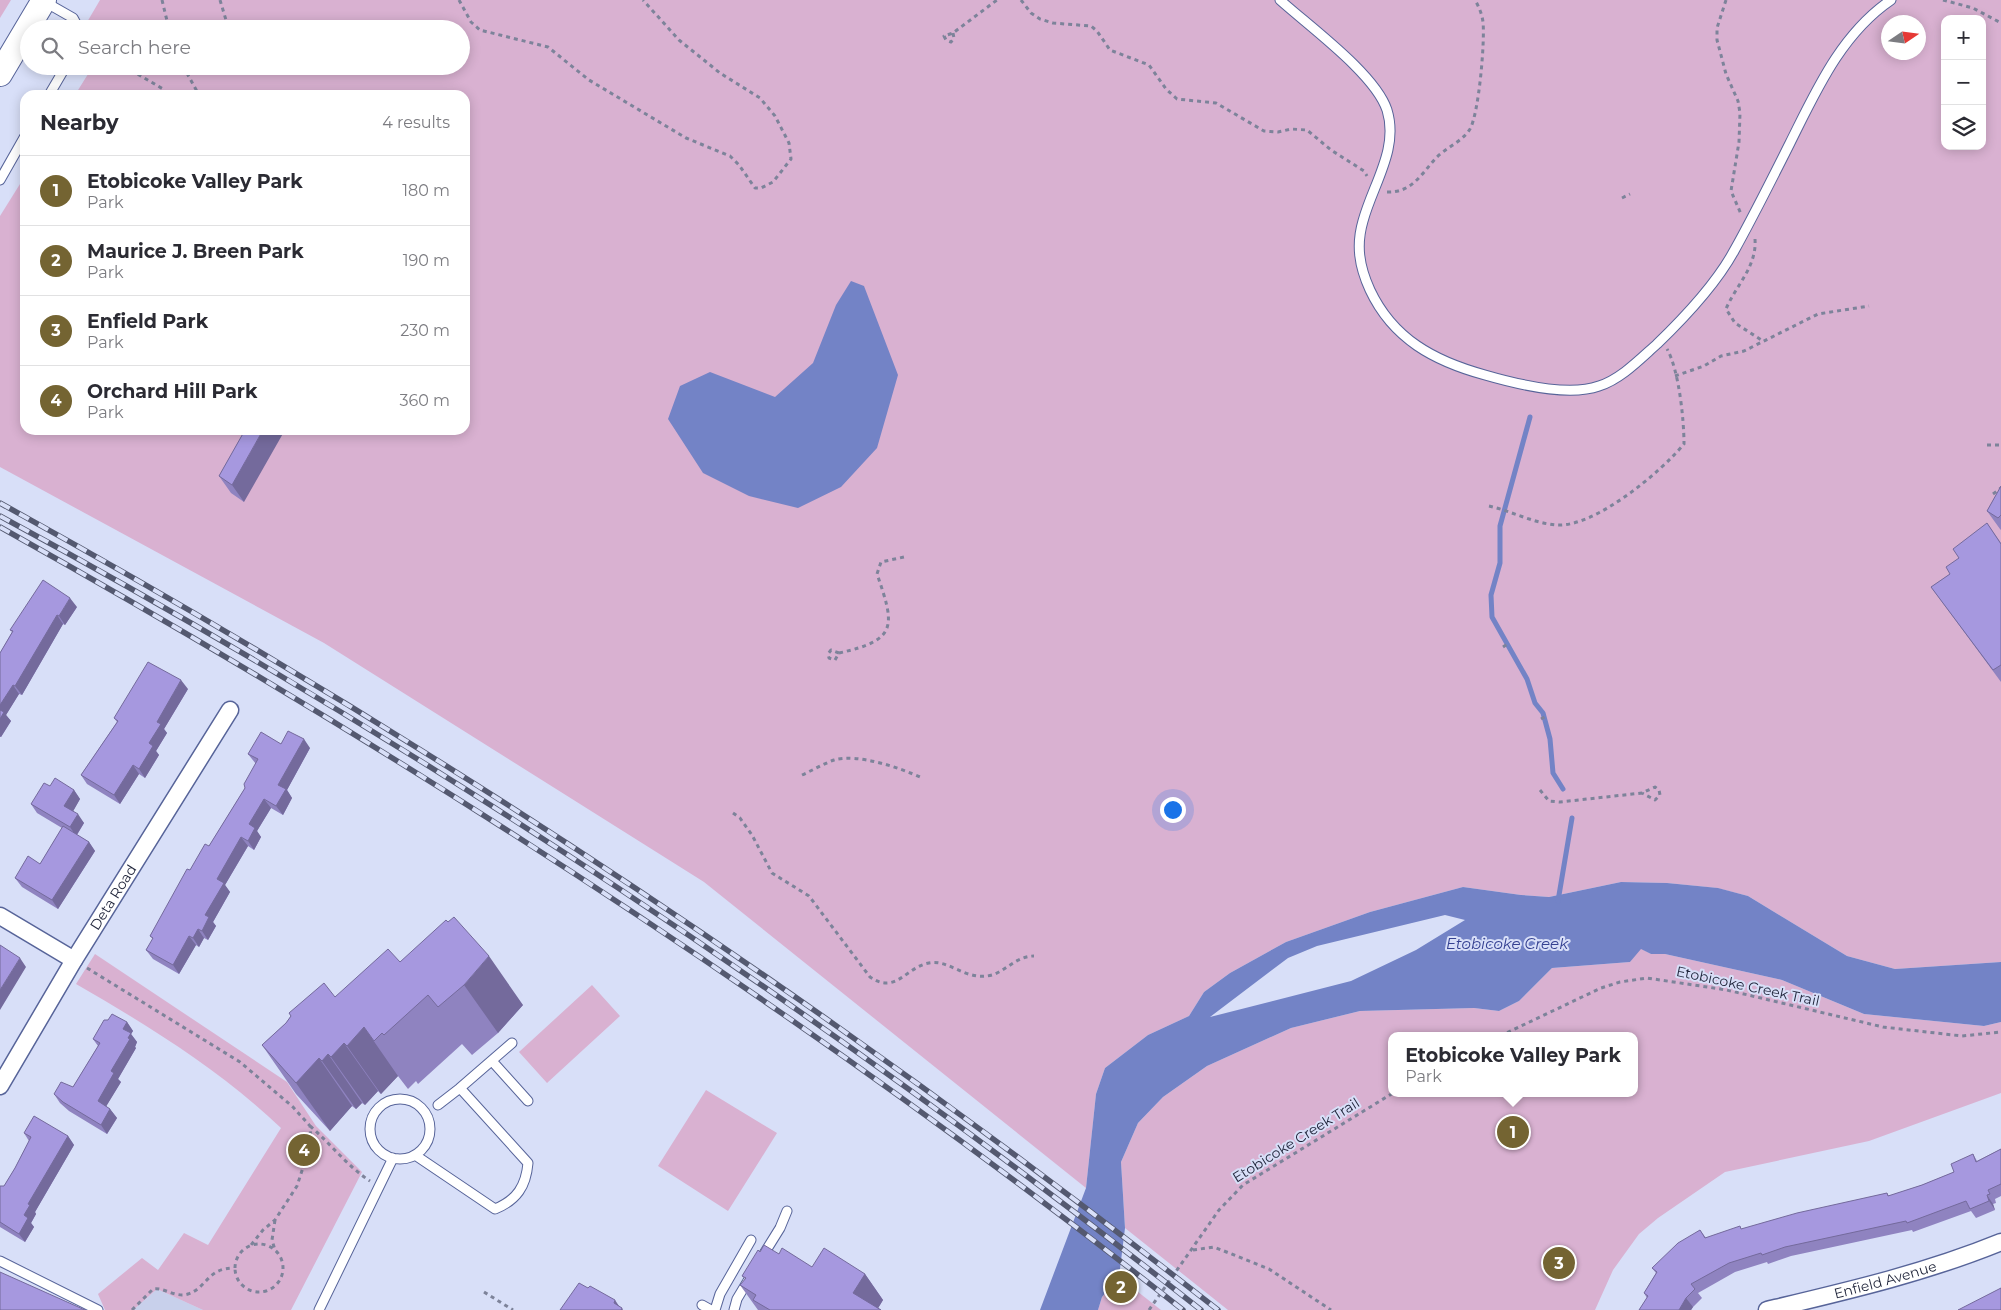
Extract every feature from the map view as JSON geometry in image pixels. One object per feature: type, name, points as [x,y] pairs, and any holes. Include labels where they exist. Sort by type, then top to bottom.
[{"type":"main road","points":[[33,20],[44,1]]},
{"type":"main road","points":[[0,74],[20,41]]},
{"type":"street","name":"Deta Road","points":[[0,1086],[74,960],[230,710]]},
{"type":"street","points":[[0,916],[74,960]]},
{"type":"street","name":"Enfield Avenue","points":[[1767,1310],[1891,1280],[1956,1260],[2001,1242]]},
{"type":"lane","points":[[1280,0],[1363,73],[1376,89],[1386,108],[1391,128],[1390,146],[1374,186],[1358,242],[1360,264],[1370,291],[1386,319],[1397,332],[1426,352],[1485,375],[1550,389],[1574,390],[1599,386],[1626,372],[1693,307],[1732,254],[1805,111],[1838,55],[1860,26],[1891,0]]},
{"type":"lane","points":[[44,1],[74,20]]},
{"type":"lane","points":[[52,90],[61,75]]},
{"type":"lane","points":[[0,180],[20,145]]},
{"type":"lane","points":[[438,1105],[512,1043]]},
{"type":"lane","points":[[492,1061],[528,1101]]},
{"type":"lane","points":[[415,1156],[495,1208],[508,1204],[517,1196],[527,1176],[528,1163],[460,1088]]},
{"type":"lane","points":[[402,1098],[413,1101],[422,1107],[428,1116],[431,1127],[429,1138],[424,1148],[415,1156],[406,1159],[393,1158],[383,1154],[375,1146],[370,1135],[370,1124],[374,1113],[381,1105],[391,1099],[402,1098]]},
{"type":"lane","points":[[318,1310],[393,1158]]},
{"type":"lane","points":[[734,1310],[736,1299],[780,1228],[787,1211]]},
{"type":"lane","points":[[715,1310],[720,1294],[751,1240]]},
{"type":"lane","points":[[0,1261],[98,1310]]},
{"type":"lane","points":[[702,1305],[711,1310]]},
{"type":"path","points":[[162,0],[167,20]]},
{"type":"path","points":[[220,0],[226,20]]},
{"type":"path","points":[[459,0],[470,20]]},
{"type":"path","points":[[470,20],[480,30],[548,47],[589,80],[686,138],[730,156],[739,165],[755,188],[761,188],[773,182],[787,166],[791,152],[783,130],[768,105],[720,73],[685,46],[657,19],[643,0]]},
{"type":"path","points":[[953,33],[997,0]]},
{"type":"path","points":[[1021,0],[1031,13],[1040,19],[1053,23],[1090,26],[1097,31],[1110,50],[1149,65],[1166,90],[1176,99],[1216,103],[1264,131],[1307,130],[1330,150],[1364,170],[1374,186],[1387,192],[1395,192],[1413,185],[1445,149],[1464,136],[1470,128],[1476,110],[1483,36],[1481,12],[1475,0]]},
{"type":"path","points":[[1726,0],[1717,28],[1718,40],[1726,74],[1738,101],[1740,113],[1739,142],[1731,191],[1755,238],[1754,256],[1726,309],[1735,324],[1763,341]]},
{"type":"path","points":[[1943,0],[1973,8],[2001,23]]},
{"type":"path","points":[[139,75],[163,89]]},
{"type":"path","points":[[188,75],[196,90]]},
{"type":"path","points":[[1622,198],[1630,194]]},
{"type":"path","points":[[1675,376],[1704,366],[1721,356],[1744,351],[1818,314],[1869,306]]},
{"type":"path","points":[[1489,506],[1545,523],[1570,524],[1628,496],[1661,468],[1684,444],[1684,425],[1669,353],[1661,340]]},
{"type":"path","points":[[1987,445],[2001,445]]},
{"type":"path","points":[[1993,494],[2001,488]]},
{"type":"path","points":[[839,653],[874,642],[886,631],[890,618],[878,568],[881,562],[904,557]]},
{"type":"path","points":[[1503,647],[1509,643]]},
{"type":"path","points":[[1541,719],[1546,716]]},
{"type":"path","points":[[802,775],[836,759],[869,761],[891,765],[922,778]]},
{"type":"path","points":[[1540,790],[1549,801],[1560,802],[1642,793],[1655,787],[1660,790],[1660,795],[1655,800],[1642,793]]},
{"type":"path","points":[[733,813],[740,818],[752,834],[772,873],[809,896],[862,967],[876,982],[895,982],[920,966],[935,962],[967,975],[976,977],[993,975],[1026,956],[1034,956]]},
{"type":"path","points":[[74,960],[240,1062],[293,1107],[357,1173],[378,1187]]},
{"type":"path","name":"Etobicoke Creek Trail","points":[[1508,1032],[1602,988],[1620,982],[1647,978],[1727,990],[1883,1028],[1962,1036],[2001,1032]]},
{"type":"path","name":"Etobicoke Creek Trail","points":[[1149,1310],[1193,1250],[1219,1210],[1243,1185],[1388,1096]]},
{"type":"path","points":[[275,1220],[272,1240],[275,1250],[280,1257],[283,1271],[281,1279],[269,1291],[261,1293],[245,1288],[236,1276],[234,1268],[238,1255],[251,1245],[275,1220],[297,1186],[308,1157],[311,1142],[310,1126]]},
{"type":"path","points":[[251,1245],[260,1244],[275,1250]]},
{"type":"path","points":[[1193,1250],[1214,1247],[1269,1269],[1331,1310]]},
{"type":"path","points":[[132,1310],[153,1289],[174,1294],[188,1294],[222,1268],[234,1268]]},
{"type":"path","points":[[484,1292],[513,1310]]},
{"type":"shaded area","points":[[0,0],[11,0],[0,18]]},
{"type":"shaded area","points":[[100,0],[2001,0],[2001,962],[1895,969],[1847,956],[1748,896],[1717,888],[1667,883],[1621,882],[1549,897],[1463,887],[1370,912],[1286,942],[1230,973],[1204,992],[1189,1016],[1148,1035],[1105,1068],[1096,1094],[1086,1188],[704,882],[324,643],[0,467],[0,216],[20,184],[20,435],[470,435],[470,90],[78,90],[87,75],[470,75],[470,20],[88,20]]},
{"type":"shaded area","points":[[1640,948],[1651,954],[1665,954],[1782,980],[1864,1014],[1984,1026],[2001,1022],[2001,1093],[1869,1141],[1725,1172],[1658,1218],[1639,1234],[1613,1270],[1595,1310],[1228,1310],[1125,1228],[1121,1162],[1138,1123],[1163,1097],[1207,1066],[1291,1028],[1360,1011],[1474,1008],[1499,1011],[1519,1001],[1552,968],[1630,962]]},
{"type":"shaded area","points":[[95,954],[287,1082],[316,1126],[362,1172],[291,1310],[203,1310],[157,1289],[133,1310],[105,1310],[98,1294],[142,1258],[158,1270],[184,1233],[208,1245],[281,1128],[209,1068],[157,1033],[76,984]]},
{"type":"shaded area","points":[[592,985],[620,1016],[547,1083],[519,1052]]},
{"type":"shaded area","points":[[706,1090],[777,1133],[728,1211],[658,1166]]},
{"type":"shaded area","points":[[1119,1277],[1161,1310],[1098,1310],[1102,1297]]},
{"type":"shaded area","points":[[157,1289],[203,1310],[133,1310]]},
{"type":"water","points":[[851,281],[864,286],[898,375],[877,448],[841,487],[798,508],[749,496],[703,473],[668,419],[680,386],[710,372],[775,397],[813,363],[836,305]]},
{"type":"water","name":"Etobicoke Creek","points":[[1621,882],[1667,883],[1718,888],[1748,896],[1847,956],[1895,969],[2001,962],[2001,1022],[1984,1026],[1864,1014],[1782,980],[1665,954],[1651,954],[1641,949],[1630,962],[1552,968],[1519,1001],[1499,1011],[1474,1008],[1360,1011],[1291,1028],[1207,1066],[1163,1097],[1138,1123],[1121,1162],[1125,1228],[1119,1277],[1102,1297],[1098,1310],[1040,1310],[1086,1188],[1096,1094],[1105,1068],[1148,1035],[1189,1016],[1204,992],[1230,973],[1286,942],[1370,912],[1463,887],[1549,897]],"holes":[[[1445,915],[1465,920],[1416,950],[1351,981],[1210,1017],[1288,958],[1317,946]]]},
{"type":"building","points":[[242,435],[260,435],[232,485],[219,476]]},
{"type":"building","points":[[2001,486],[2001,515],[1998,518],[1987,511]]},
{"type":"building","points":[[1987,523],[2001,544],[2001,665],[1993,670],[1931,587],[1950,574],[1946,567],[1959,558],[1953,549]]},
{"type":"building","points":[[43,580],[70,598],[59,616],[57,615],[15,686],[13,685],[0,705],[0,653],[13,631],[10,630]]},
{"type":"building","points":[[148,662],[181,680],[157,722],[161,724],[149,743],[153,746],[139,769],[133,765],[114,795],[81,775],[118,721],[114,718]]},
{"type":"building","points":[[0,710],[4,712],[0,719]]},
{"type":"building","points":[[288,731],[304,739],[278,785],[286,789],[276,806],[264,799],[249,824],[255,828],[248,841],[241,837],[217,879],[224,883],[205,915],[209,917],[202,931],[198,929],[193,938],[189,936],[173,965],[146,950],[153,938],[150,936],[187,869],[190,870],[205,844],[209,846],[245,788],[244,784],[258,759],[248,754],[261,732],[281,744]]},
{"type":"building","points":[[55,778],[74,790],[64,806],[78,814],[70,827],[31,804],[44,783],[50,786]]},
{"type":"building","points":[[63,826],[89,842],[52,900],[15,878],[28,856],[40,864]]},
{"type":"building","points":[[454,917],[489,956],[464,985],[438,1007],[428,995],[384,1035],[382,1033],[374,1041],[364,1027],[347,1046],[344,1043],[331,1057],[328,1054],[322,1061],[319,1058],[296,1083],[262,1045],[286,1023],[291,1016],[289,1013],[324,983],[335,997],[388,949],[400,962],[446,920],[448,922]]},
{"type":"building","points":[[0,945],[20,958],[0,990]]},
{"type":"building","points":[[112,1014],[127,1022],[123,1029],[131,1033],[128,1038],[130,1039],[111,1071],[114,1073],[98,1101],[110,1109],[101,1125],[63,1102],[54,1094],[61,1082],[73,1087],[100,1043],[93,1039],[104,1020],[108,1020]]},
{"type":"building","points":[[34,1116],[68,1136],[28,1204],[30,1205],[24,1215],[28,1218],[19,1234],[0,1222],[0,1186],[4,1186],[31,1137],[24,1133]]},
{"type":"building","points":[[2001,1149],[2001,1184],[1988,1190],[1990,1194],[1987,1195],[1989,1201],[1970,1209],[1966,1201],[1907,1223],[1906,1221],[1785,1247],[1762,1255],[1761,1253],[1729,1263],[1691,1284],[1695,1289],[1686,1298],[1679,1310],[1639,1310],[1648,1296],[1644,1293],[1657,1272],[1652,1268],[1678,1243],[1700,1230],[1705,1238],[1740,1226],[1741,1229],[1797,1213],[1887,1193],[1888,1196],[1954,1172],[1951,1164],[1973,1154],[1976,1162]]},
{"type":"building","points":[[764,1245],[779,1254],[782,1248],[812,1267],[824,1248],[865,1274],[853,1293],[881,1310],[770,1310],[753,1300],[756,1295],[740,1285],[746,1278],[742,1276],[758,1250],[760,1252]]},
{"type":"building","points":[[0,1272],[85,1310],[0,1310]]},
{"type":"building","points":[[579,1283],[588,1288],[590,1286],[615,1300],[614,1303],[622,1308],[621,1310],[560,1310]]},
{"type":"building","points":[[2001,1288],[2001,1310],[1958,1310]]},
{"type":"waterway","points":[[1530,417],[1500,526],[1500,563],[1491,595],[1492,617],[1527,679],[1535,703],[1543,713],[1550,739],[1553,773],[1563,789]]},
{"type":"waterway","points":[[1558,901],[1572,818]]},
{"type":"railway","points":[[0,503],[159,593],[317,686],[472,782],[626,882],[777,984],[926,1090],[1218,1310]]},
{"type":"railway","points":[[0,516],[157,603],[312,694],[466,789],[617,888],[767,989],[914,1093],[1059,1200],[1201,1310]]},
{"type":"railway","points":[[0,527],[154,615],[307,706],[458,799],[607,895],[755,994],[900,1097],[1043,1202],[1183,1310]]},
{"type":"place","name":"Etobicoke Valley Park","points":[[1513,1132]]},
{"type":"place","name":"Orchard Hill Park","points":[[304,1150]]},
{"type":"place","name":"Enfield Park","points":[[1559,1263]]},
{"type":"place","name":"Maurice J. Breen Park","points":[[1121,1287]]}]
